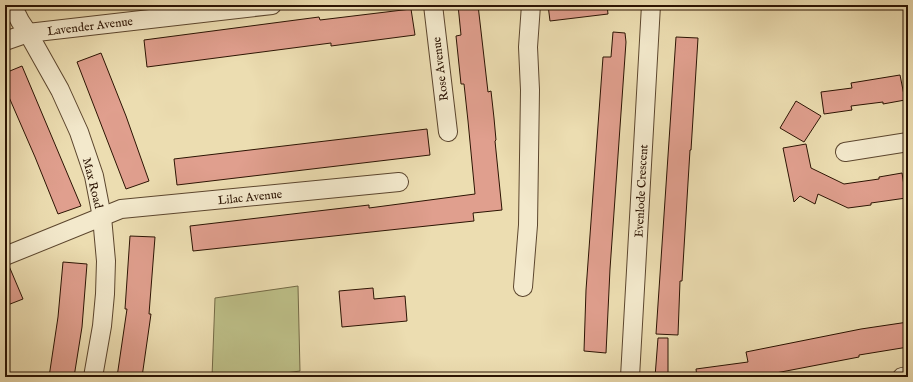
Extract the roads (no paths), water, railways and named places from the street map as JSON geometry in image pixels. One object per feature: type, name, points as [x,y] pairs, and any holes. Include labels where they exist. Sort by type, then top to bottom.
[{"type":"street","name":"Max Road","points":[[12,5],[60,90],[79,132],[94,176],[102,217],[106,262],[102,326],[93,377]]},
{"type":"street","name":"Lavender Avenue","points":[[5,41],[28,33],[272,5]]},
{"type":"street","name":"Rose Avenue","points":[[433,5],[448,132]]},
{"type":"street","points":[[523,287],[528,225],[530,90],[528,47],[531,5]]},
{"type":"street","name":"Evenlode Crescent","points":[[630,377],[651,5]]},
{"type":"street","points":[[845,152],[908,142]]},
{"type":"street","name":"Lilac Avenue","points":[[5,256],[121,209],[399,182]]},
{"type":"street","points":[[902,377],[908,376]]}]
